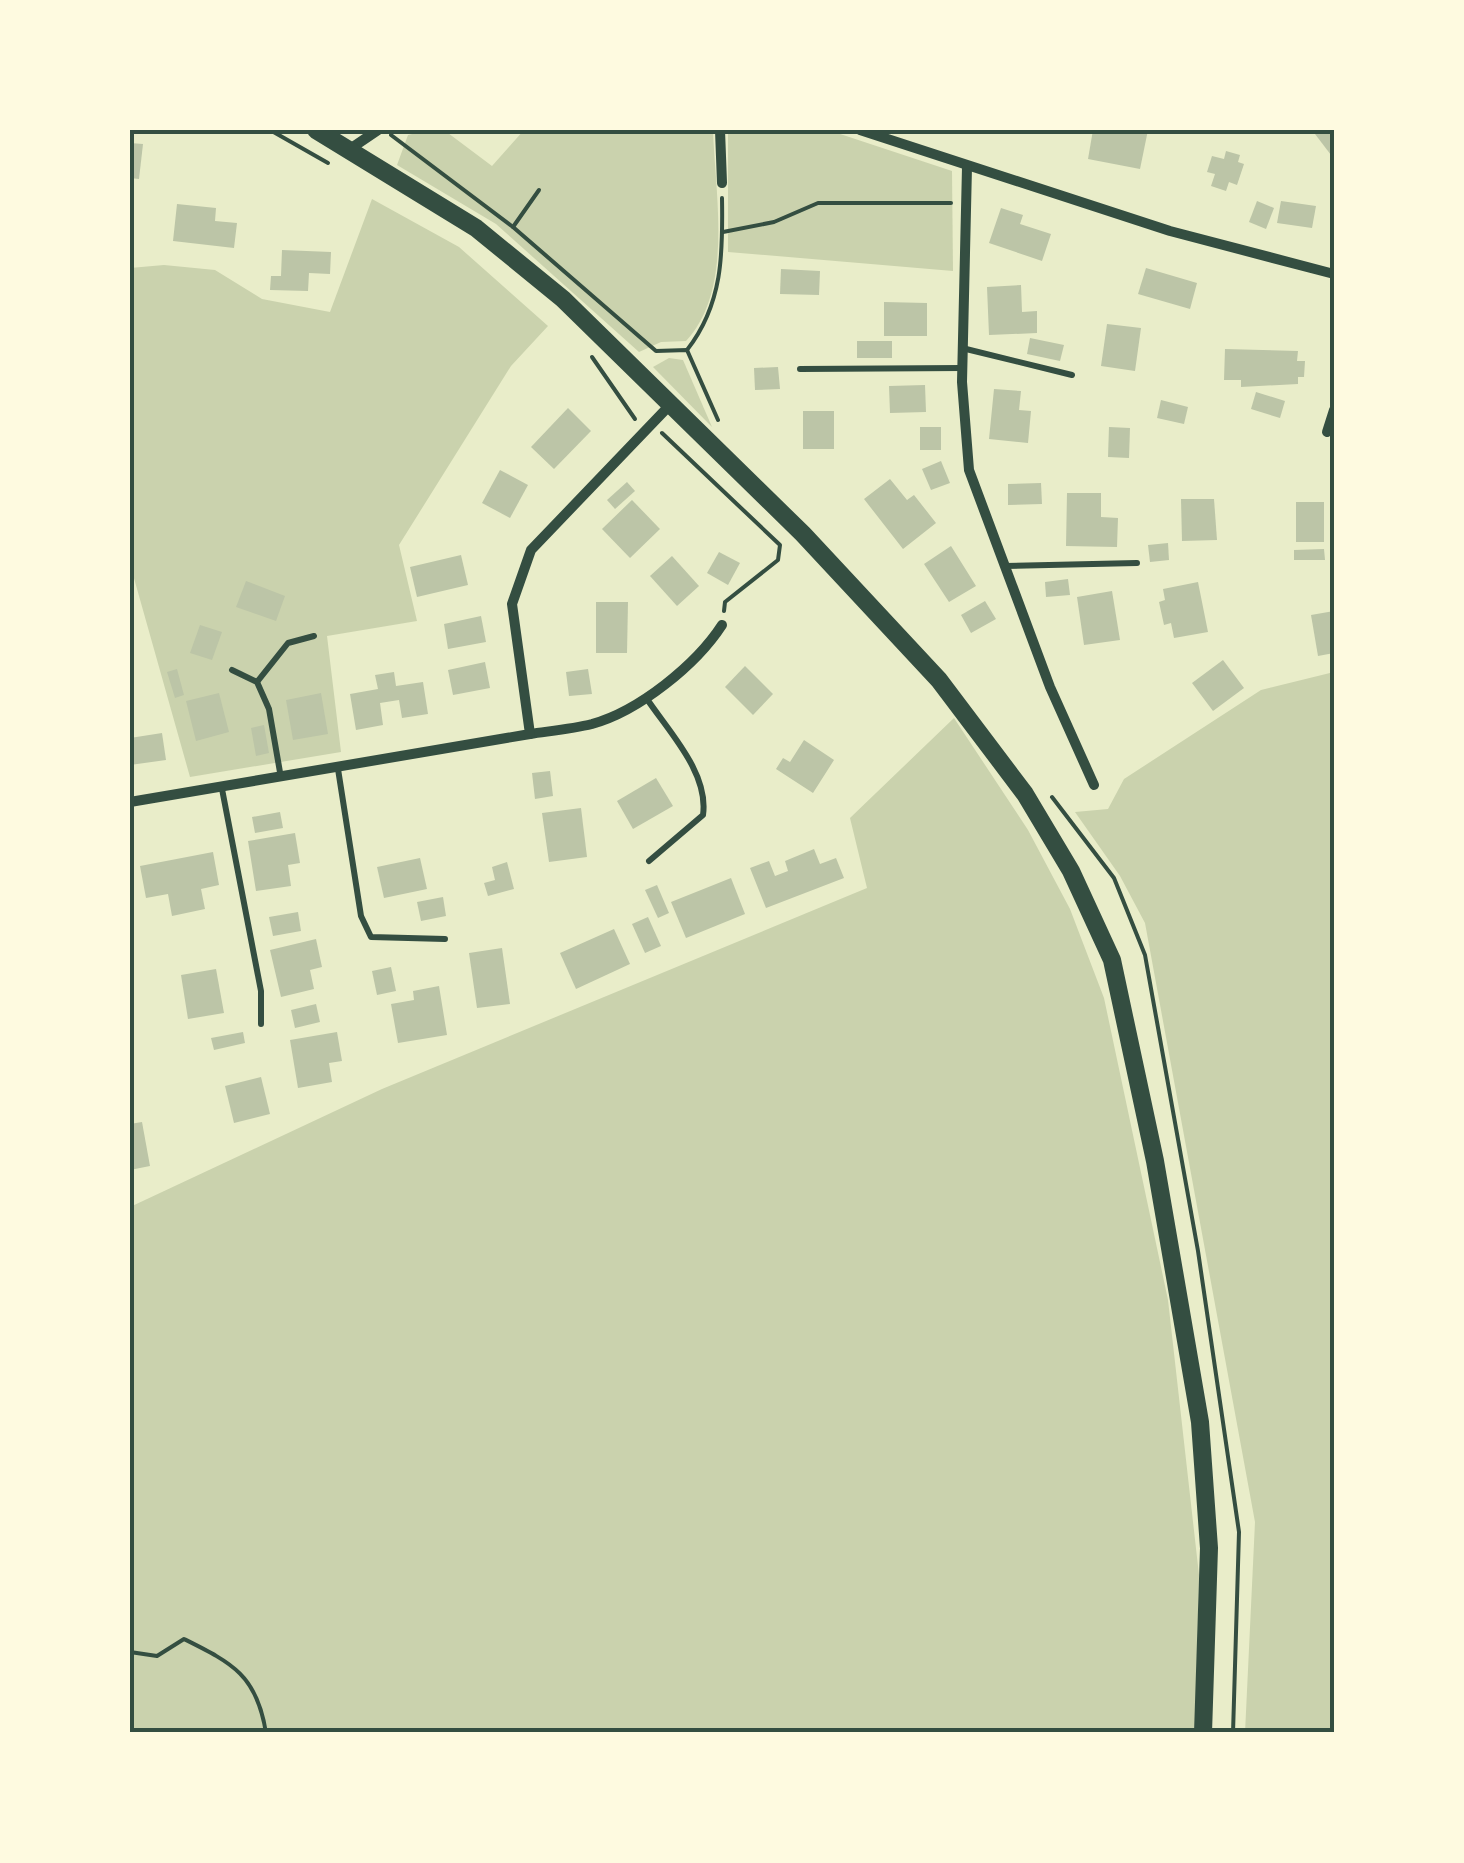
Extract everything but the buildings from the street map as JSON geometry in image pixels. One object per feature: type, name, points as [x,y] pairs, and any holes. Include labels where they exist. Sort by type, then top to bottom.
[{"type":"main road","points":[[316,130],[476,228],[563,299],[803,534],[939,680],[1025,794],[1098,924],[1112,960],[1155,1160],[1200,1422],[1208,1548],[1203,1733]]},
{"type":"street","points":[[350,148],[380,130]]},
{"type":"street","points":[[720,130],[722,183]]},
{"type":"street","points":[[860,130],[1170,231],[1334,274]]},
{"type":"street","points":[[967,167],[962,368],[969,470],[1050,687],[1094,785]]},
{"type":"street","points":[[530,734],[512,604],[531,550],[669,406]]},
{"type":"street","points":[[1326,432],[1334,410]]},
{"type":"street","points":[[130,802],[596,723],[646,696],[709,645],[722,625]]},
{"type":"lane","points":[[962,348],[1072,375]]},
{"type":"lane","points":[[800,370],[962,368]]},
{"type":"lane","points":[[1326,432],[1334,445]]},
{"type":"lane","points":[[1006,566],[1136,563]]},
{"type":"lane","points":[[256,682],[288,643],[314,636]]},
{"type":"lane","points":[[232,670],[256,682],[268,709],[281,779]]},
{"type":"lane","points":[[646,696],[697,775],[705,799],[703,815],[649,860]]},
{"type":"lane","points":[[338,769],[361,916],[372,937],[445,939]]},
{"type":"lane","points":[[222,789],[261,990],[260,1024]]},
{"type":"path","points":[[270,130],[338,169]]},
{"type":"path","points":[[380,130],[406,142],[513,227],[656,351],[687,350]]},
{"type":"path","points":[[687,350],[704,328],[718,286],[722,183]]},
{"type":"path","points":[[513,227],[539,190]]},
{"type":"path","points":[[723,232],[774,222],[818,203],[966,202]]},
{"type":"path","points":[[582,345],[643,432],[664,434],[780,545],[778,560],[725,602],[722,625]]},
{"type":"path","points":[[687,350],[720,426]]},
{"type":"path","points":[[1043,785],[1114,878],[1145,955],[1198,1251],[1239,1532],[1232,1733]]},
{"type":"path","points":[[130,1652],[157,1656],[184,1639],[236,1665],[263,1712],[266,1733]]},
{"type":"path","points":[[1328,1733],[1334,1727]]},
{"type":"green space","points":[[444,130],[492,166],[524,130],[713,130],[718,211],[716,269],[701,320],[686,341],[661,342],[639,352],[496,224],[397,165],[408,135]]},
{"type":"green space","points":[[728,130],[828,130],[952,171],[953,271],[728,252]]},
{"type":"green space","points":[[372,199],[459,247],[548,326],[511,366],[399,545],[417,621],[327,636],[341,752],[190,777],[130,564],[130,268],[164,265],[215,270],[262,299],[330,312]]},
{"type":"green space","points":[[669,358],[683,360],[712,427],[653,367]]},
{"type":"green space","points":[[1334,672],[1334,1733],[1245,1733],[1255,1522],[1145,923],[1120,876],[1075,812],[1108,809],[1124,779],[1261,690]]},
{"type":"green space","points":[[954,718],[1028,830],[1070,909],[1104,998],[1168,1300],[1199,1575],[1195,1733],[130,1733],[130,1207],[382,1089],[867,888],[850,818]]}]
